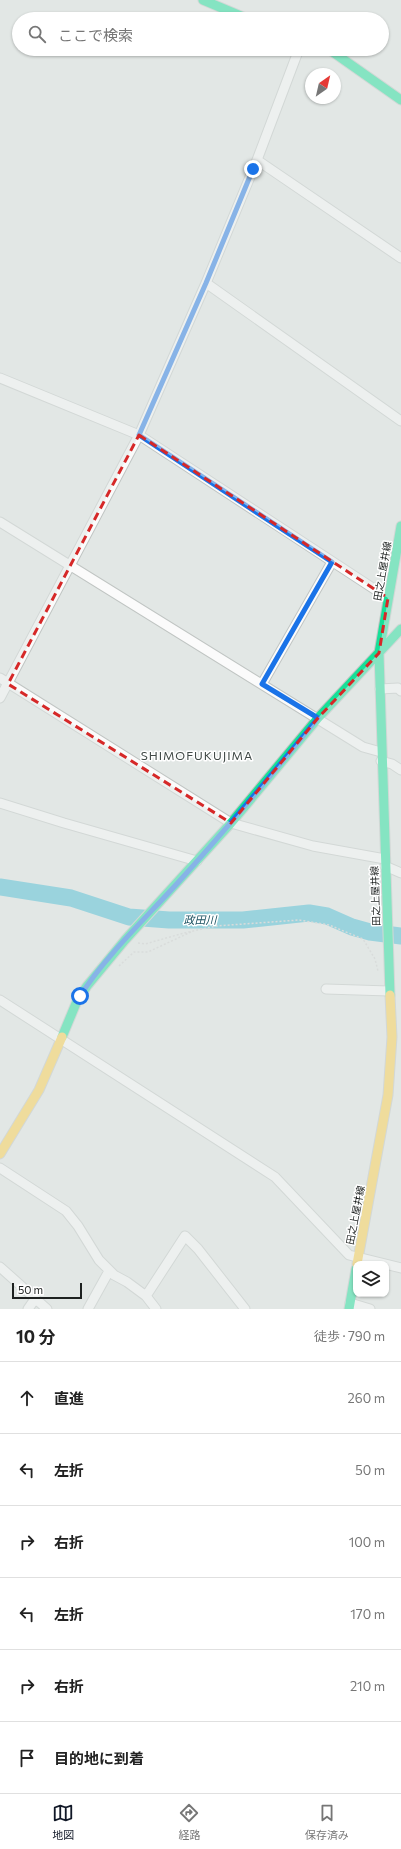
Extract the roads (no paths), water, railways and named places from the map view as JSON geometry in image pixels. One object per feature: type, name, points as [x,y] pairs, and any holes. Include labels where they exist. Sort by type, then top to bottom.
[{"type":"street","points":[[203,0],[231,12]]},
{"type":"street","points":[[0,698],[139,435],[206,283],[257,160],[297,56]]},
{"type":"street","points":[[339,56],[401,100]]},
{"type":"street","points":[[257,160],[401,258]]},
{"type":"street","points":[[206,283],[401,421]]},
{"type":"street","points":[[0,378],[139,435],[388,598]]},
{"type":"street","points":[[0,522],[401,770]]},
{"type":"street","name":"田之上屋井線","points":[[358,1260],[388,1095],[392,1037],[381,757],[379,653],[401,526]]},
{"type":"street","points":[[262,684],[332,562]]},
{"type":"street","points":[[0,1154],[39,1090],[77,1001],[87,986],[125,941],[231,823],[318,718],[401,630]]},
{"type":"street","points":[[0,678],[231,823],[313,846],[385,863],[401,873]]},
{"type":"street","points":[[380,689],[398,688],[401,691]]},
{"type":"street","points":[[0,803],[197,861]]},
{"type":"street","points":[[326,990],[390,991]]},
{"type":"street","points":[[0,1000],[276,1177],[349,1255],[358,1260],[401,1268]]},
{"type":"street","points":[[0,1168],[66,1211],[78,1226],[99,1260],[109,1271],[146,1296],[156,1309]]},
{"type":"street","points":[[146,1296],[185,1236],[198,1249],[245,1309]]},
{"type":"street","points":[[0,1267],[46,1309]]},
{"type":"street","points":[[88,1309],[109,1271]]},
{"type":"street","points":[[353,1285],[349,1306],[370,1309]]},
{"type":"street","points":[[28,1309],[35,1299]]},
{"type":"waterway","name":"政田川","points":[[0,887],[71,898],[129,917],[169,920],[243,920],[309,913],[327,916],[352,927],[370,932],[401,936]]},
{"type":"district","name":"SHIMOFUKUJIMA","points":[[197,756]]}]
